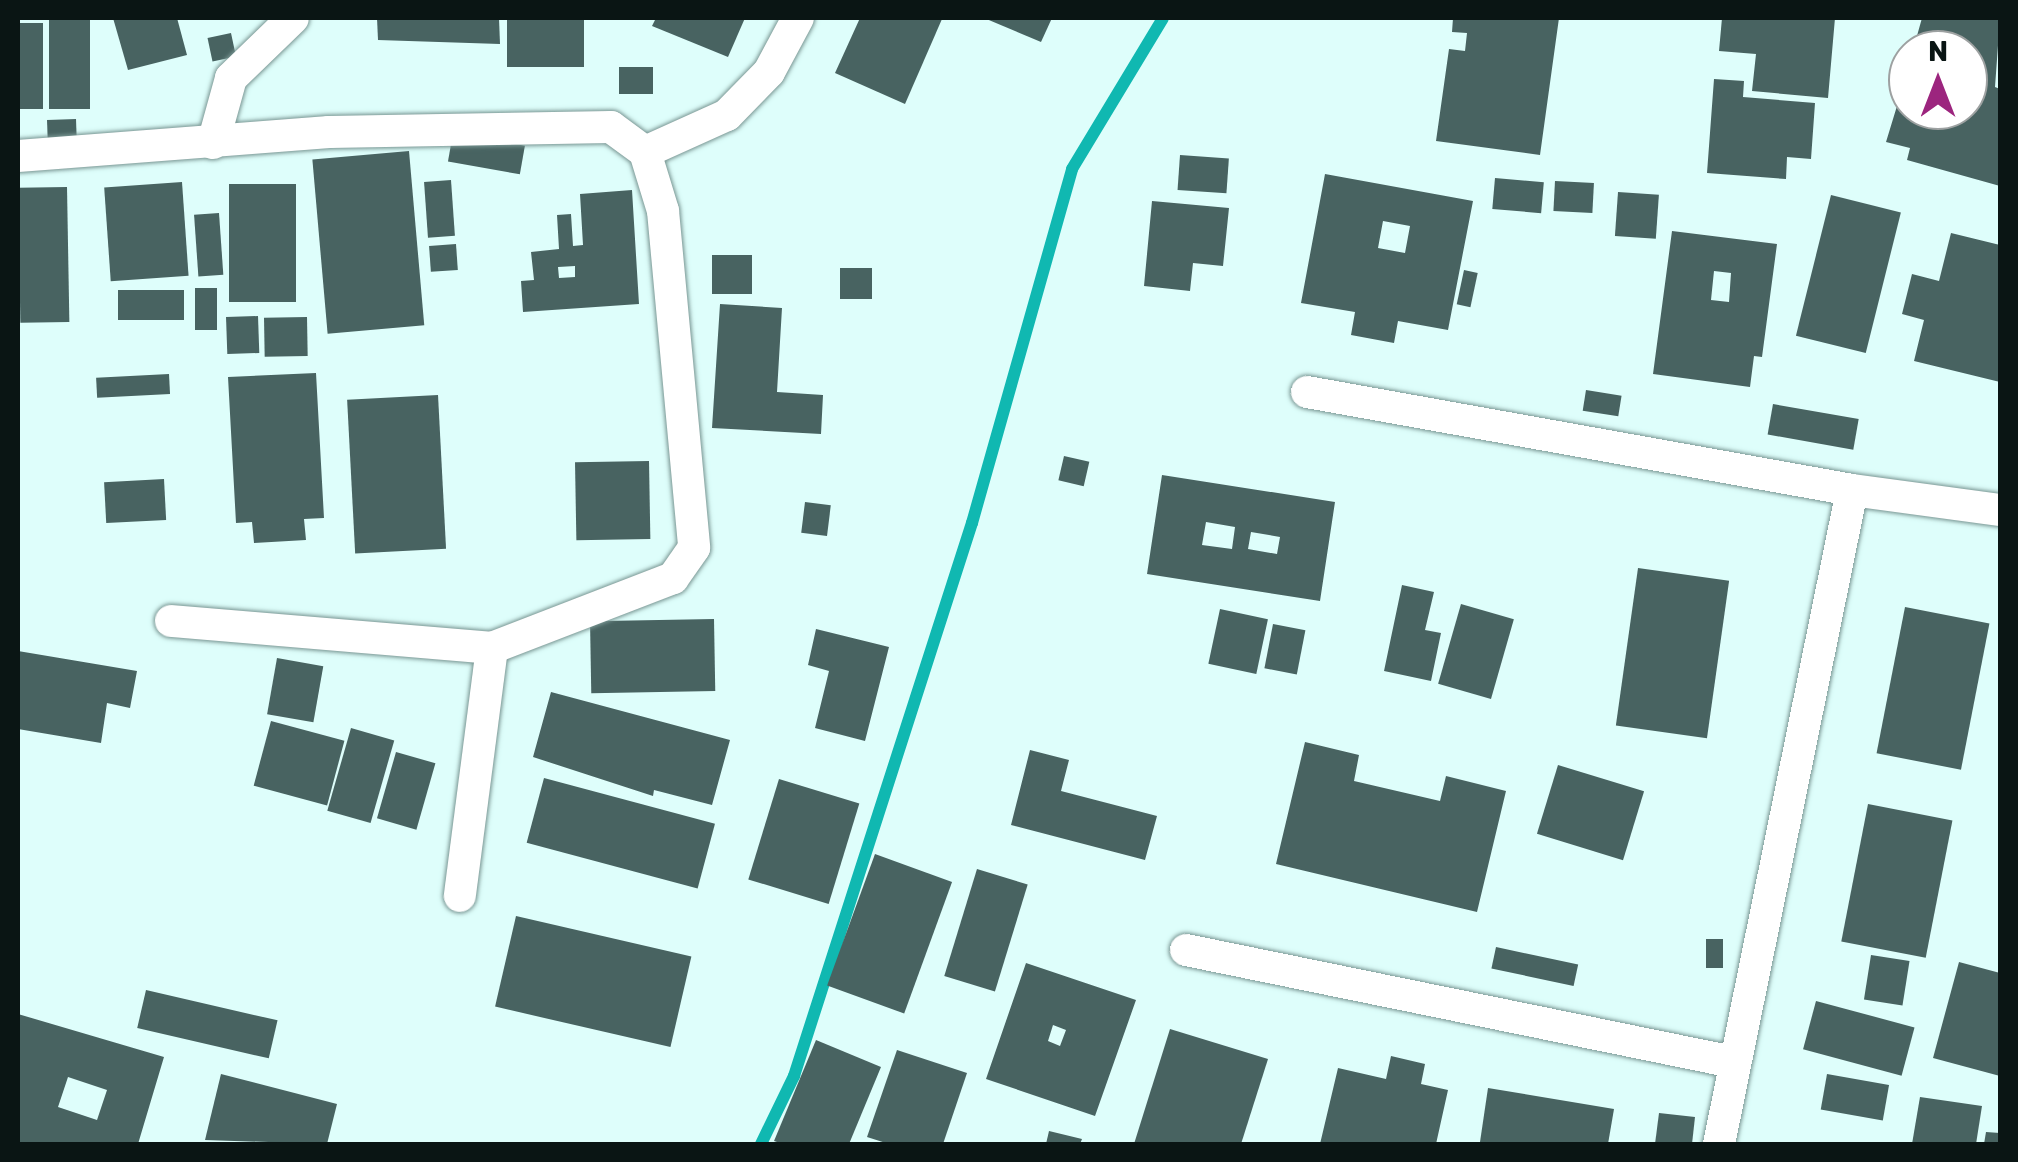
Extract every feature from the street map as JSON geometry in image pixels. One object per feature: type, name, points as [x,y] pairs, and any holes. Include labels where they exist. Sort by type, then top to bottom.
[{"type":"street","points":[[213,143],[230,78],[293,18]]},
{"type":"street","points":[[644,152],[727,115],[769,72],[798,18]]},
{"type":"street","points":[[18,156],[330,132],[611,127],[644,152],[662,211],[694,548],[673,578],[492,648],[172,621]]},
{"type":"street","points":[[1307,392],[1852,490],[2000,510]]},
{"type":"street","points":[[1719,1144],[1852,490]]},
{"type":"street","points":[[460,896],[492,648]]},
{"type":"street","points":[[1186,950],[1733,1062]]},
{"type":"building","points":[[49,18],[90,18],[90,109],[49,109]]},
{"type":"building","points":[[113,18],[177,18],[187,55],[128,70]]},
{"type":"building","points":[[377,18],[499,18],[500,44],[378,40]]},
{"type":"building","points":[[507,18],[584,18],[584,67],[507,67]]},
{"type":"building","points":[[656,18],[745,18],[728,57],[652,26]]},
{"type":"building","points":[[860,18],[942,19],[905,104],[835,73]]},
{"type":"building","points":[[984,18],[1052,18],[1041,42]]},
{"type":"building","points":[[1453,18],[1559,18],[1540,155],[1436,141],[1449,49],[1465,51],[1467,33],[1452,32]]},
{"type":"building","points":[[1722,18],[1835,18],[1828,98],[1752,91],[1756,54],[1719,51]]},
{"type":"building","points":[[1922,18],[2000,18],[1995,87],[2000,89],[2000,186],[1907,160],[1910,148],[1886,142],[1890,130],[1988,130],[1988,30],[1919,30]]},
{"type":"building","points":[[18,23],[43,23],[43,109],[18,109]]},
{"type":"building","points":[[231,33],[236,56],[213,61],[208,38]]},
{"type":"building","points":[[619,67],[653,67],[653,94],[619,94]]},
{"type":"building","points":[[1714,79],[1744,81],[1743,97],[1815,103],[1811,159],[1787,157],[1786,179],[1707,173]]},
{"type":"building","points":[[76,119],[77,142],[48,143],[47,120]]},
{"type":"building","points":[[453,133],[525,146],[520,174],[448,162]]},
{"type":"building","points":[[409,151],[424,325],[328,334],[312,159]]},
{"type":"building","points":[[1180,155],[1229,158],[1226,193],[1178,190]]},
{"type":"building","points":[[1325,174],[1473,201],[1448,330],[1398,321],[1394,343],[1351,335],[1355,312],[1301,303]],"holes":[[[1383,221],[1410,226],[1405,253],[1378,248]]]},
{"type":"building","points":[[1495,178],[1544,182],[1541,213],[1492,209]]},
{"type":"building","points":[[451,180],[455,236],[428,238],[424,182]]},
{"type":"building","points":[[1555,181],[1594,183],[1592,213],[1553,211]]},
{"type":"building","points":[[182,182],[189,276],[111,281],[104,187]]},
{"type":"building","points":[[229,184],[296,184],[296,302],[229,302]]},
{"type":"building","points":[[67,187],[69,322],[20,323],[18,188]]},
{"type":"building","points":[[632,190],[639,304],[523,312],[521,281],[534,280],[531,252],[559,249],[557,215],[571,214],[573,246],[583,245],[580,194]],"holes":[[[575,266],[575,277],[559,278],[558,267]]]},
{"type":"building","points":[[1618,192],[1659,195],[1656,239],[1615,236]]},
{"type":"building","points":[[1831,195],[1901,212],[1866,353],[1796,336]]},
{"type":"building","points":[[1152,201],[1229,208],[1223,266],[1193,263],[1190,291],[1144,286]]},
{"type":"building","points":[[219,213],[223,275],[198,277],[194,215]]},
{"type":"building","points":[[1672,231],[1777,244],[1762,357],[1754,356],[1750,387],[1653,374]],"holes":[[[1714,271],[1731,273],[1729,302],[1711,300]]]},
{"type":"building","points":[[1951,233],[2000,245],[2000,382],[1914,361],[1924,320],[1902,314],[1912,274],[1939,281]]},
{"type":"building","points":[[456,244],[458,270],[431,272],[429,246]]},
{"type":"building","points":[[712,255],[752,255],[752,294],[712,294]]},
{"type":"building","points":[[840,268],[872,268],[872,299],[840,299]]},
{"type":"building","points":[[1464,270],[1478,273],[1470,307],[1457,304]]},
{"type":"building","points":[[195,288],[217,288],[217,330],[195,330]]},
{"type":"building","points":[[118,290],[184,290],[184,320],[118,320]]},
{"type":"building","points":[[720,304],[782,308],[777,392],[823,395],[821,434],[712,428]]},
{"type":"building","points":[[258,316],[259,353],[227,354],[226,317]]},
{"type":"building","points":[[307,317],[308,356],[265,357],[264,318]]},
{"type":"building","points":[[316,373],[324,518],[304,519],[306,540],[254,543],[252,522],[236,523],[228,377]]},
{"type":"building","points":[[169,374],[170,394],[97,398],[96,378]]},
{"type":"building","points":[[1586,390],[1622,396],[1618,416],[1583,411]]},
{"type":"building","points":[[438,395],[446,549],[355,554],[347,400]]},
{"type":"building","points":[[1773,404],[1859,419],[1853,450],[1768,435]]},
{"type":"building","points":[[1064,456],[1089,462],[1084,486],[1058,480]]},
{"type":"building","points":[[649,461],[650,539],[576,540],[575,462]]},
{"type":"building","points":[[1162,475],[1335,502],[1320,601],[1147,574]],"holes":[[[1206,522],[1235,527],[1232,549],[1202,545]],[[1251,532],[1280,537],[1277,554],[1248,549]]]},
{"type":"building","points":[[164,479],[166,520],[106,523],[104,482]]},
{"type":"building","points":[[805,502],[831,505],[827,536],[801,533]]},
{"type":"building","points":[[1638,568],[1729,581],[1707,738],[1616,725]]},
{"type":"building","points":[[1402,585],[1434,592],[1425,630],[1441,633],[1431,681],[1384,671]]},
{"type":"building","points":[[1461,604],[1514,619],[1491,699],[1438,684]]},
{"type":"building","points":[[1905,607],[1989,623],[1961,770],[1877,753]]},
{"type":"building","points":[[1220,609],[1268,619],[1256,674],[1208,664]]},
{"type":"building","points":[[714,619],[715,691],[591,693],[590,621]]},
{"type":"building","points":[[1273,624],[1305,630],[1297,674],[1264,668]]},
{"type":"building","points":[[816,629],[889,647],[865,741],[815,728],[829,671],[808,665]]},
{"type":"building","points":[[18,651],[137,671],[130,708],[107,703],[101,743],[18,729]]},
{"type":"building","points":[[277,658],[323,666],[313,722],[267,714]]},
{"type":"building","points":[[551,692],[730,740],[712,805],[654,790],[653,796],[533,757]]},
{"type":"building","points":[[271,721],[344,741],[327,805],[254,786]]},
{"type":"building","points":[[351,728],[394,740],[371,823],[327,811]]},
{"type":"building","points":[[1305,742],[1359,755],[1354,781],[1440,801],[1446,776],[1506,791],[1477,912],[1276,864]]},
{"type":"building","points":[[1030,750],[1069,760],[1061,791],[1157,816],[1145,860],[1011,825]]},
{"type":"building","points":[[396,752],[435,763],[416,830],[377,818]]},
{"type":"building","points":[[1558,765],[1644,791],[1623,860],[1537,834]]},
{"type":"building","points":[[544,778],[715,824],[698,889],[527,843]]},
{"type":"building","points":[[779,779],[859,804],[829,904],[748,879]]},
{"type":"building","points":[[1868,804],[1952,820],[1926,958],[1841,941]]},
{"type":"building","points":[[875,854],[952,882],[904,1014],[827,986]]},
{"type":"building","points":[[977,869],[1028,884],[995,992],[944,976]]},
{"type":"building","points":[[516,916],[691,956],[670,1047],[495,1007]]},
{"type":"building","points":[[1706,939],[1723,939],[1723,968],[1706,968]]},
{"type":"building","points":[[1496,947],[1578,964],[1574,986],[1491,969]]},
{"type":"building","points":[[1871,955],[1910,961],[1902,1006],[1864,999]]},
{"type":"building","points":[[1959,962],[2000,973],[2000,1076],[1933,1058]]},
{"type":"building","points":[[1026,963],[1136,1000],[1095,1116],[986,1079]],"holes":[[[1053,1025],[1066,1030],[1060,1046],[1048,1041]]]},
{"type":"building","points":[[146,990],[278,1020],[269,1058],[137,1028]]},
{"type":"building","points":[[1816,1001],[1915,1027],[1902,1076],[1803,1049]]},
{"type":"building","points":[[18,1014],[164,1057],[138,1144],[18,1144]],"holes":[[[68,1077],[107,1090],[97,1120],[58,1107]]]},
{"type":"building","points":[[1170,1029],[1268,1059],[1241,1144],[1134,1144]]},
{"type":"building","points":[[816,1040],[881,1067],[849,1144],[774,1141]]},
{"type":"building","points":[[897,1050],[967,1073],[943,1144],[889,1144],[867,1137]]},
{"type":"building","points":[[1391,1056],[1425,1064],[1421,1084],[1448,1090],[1436,1144],[1320,1144],[1338,1068],[1386,1079]]},
{"type":"building","points":[[221,1074],[337,1104],[327,1144],[205,1140]]},
{"type":"building","points":[[1827,1074],[1889,1085],[1883,1120],[1821,1109]]},
{"type":"building","points":[[1488,1088],[1614,1109],[1608,1144],[1480,1142]]},
{"type":"building","points":[[1920,1097],[1982,1106],[1976,1144],[1912,1144]]},
{"type":"building","points":[[1659,1113],[1695,1117],[1692,1144],[1655,1144]]},
{"type":"building","points":[[1049,1131],[1082,1139],[1080,1144],[1046,1144]]},
{"type":"building","points":[[1986,1132],[2000,1133],[2000,1144],[1984,1144]]},
{"type":"waterway","points":[[761,1144],[794,1076],[972,523],[1072,169],[1163,18]]}]
